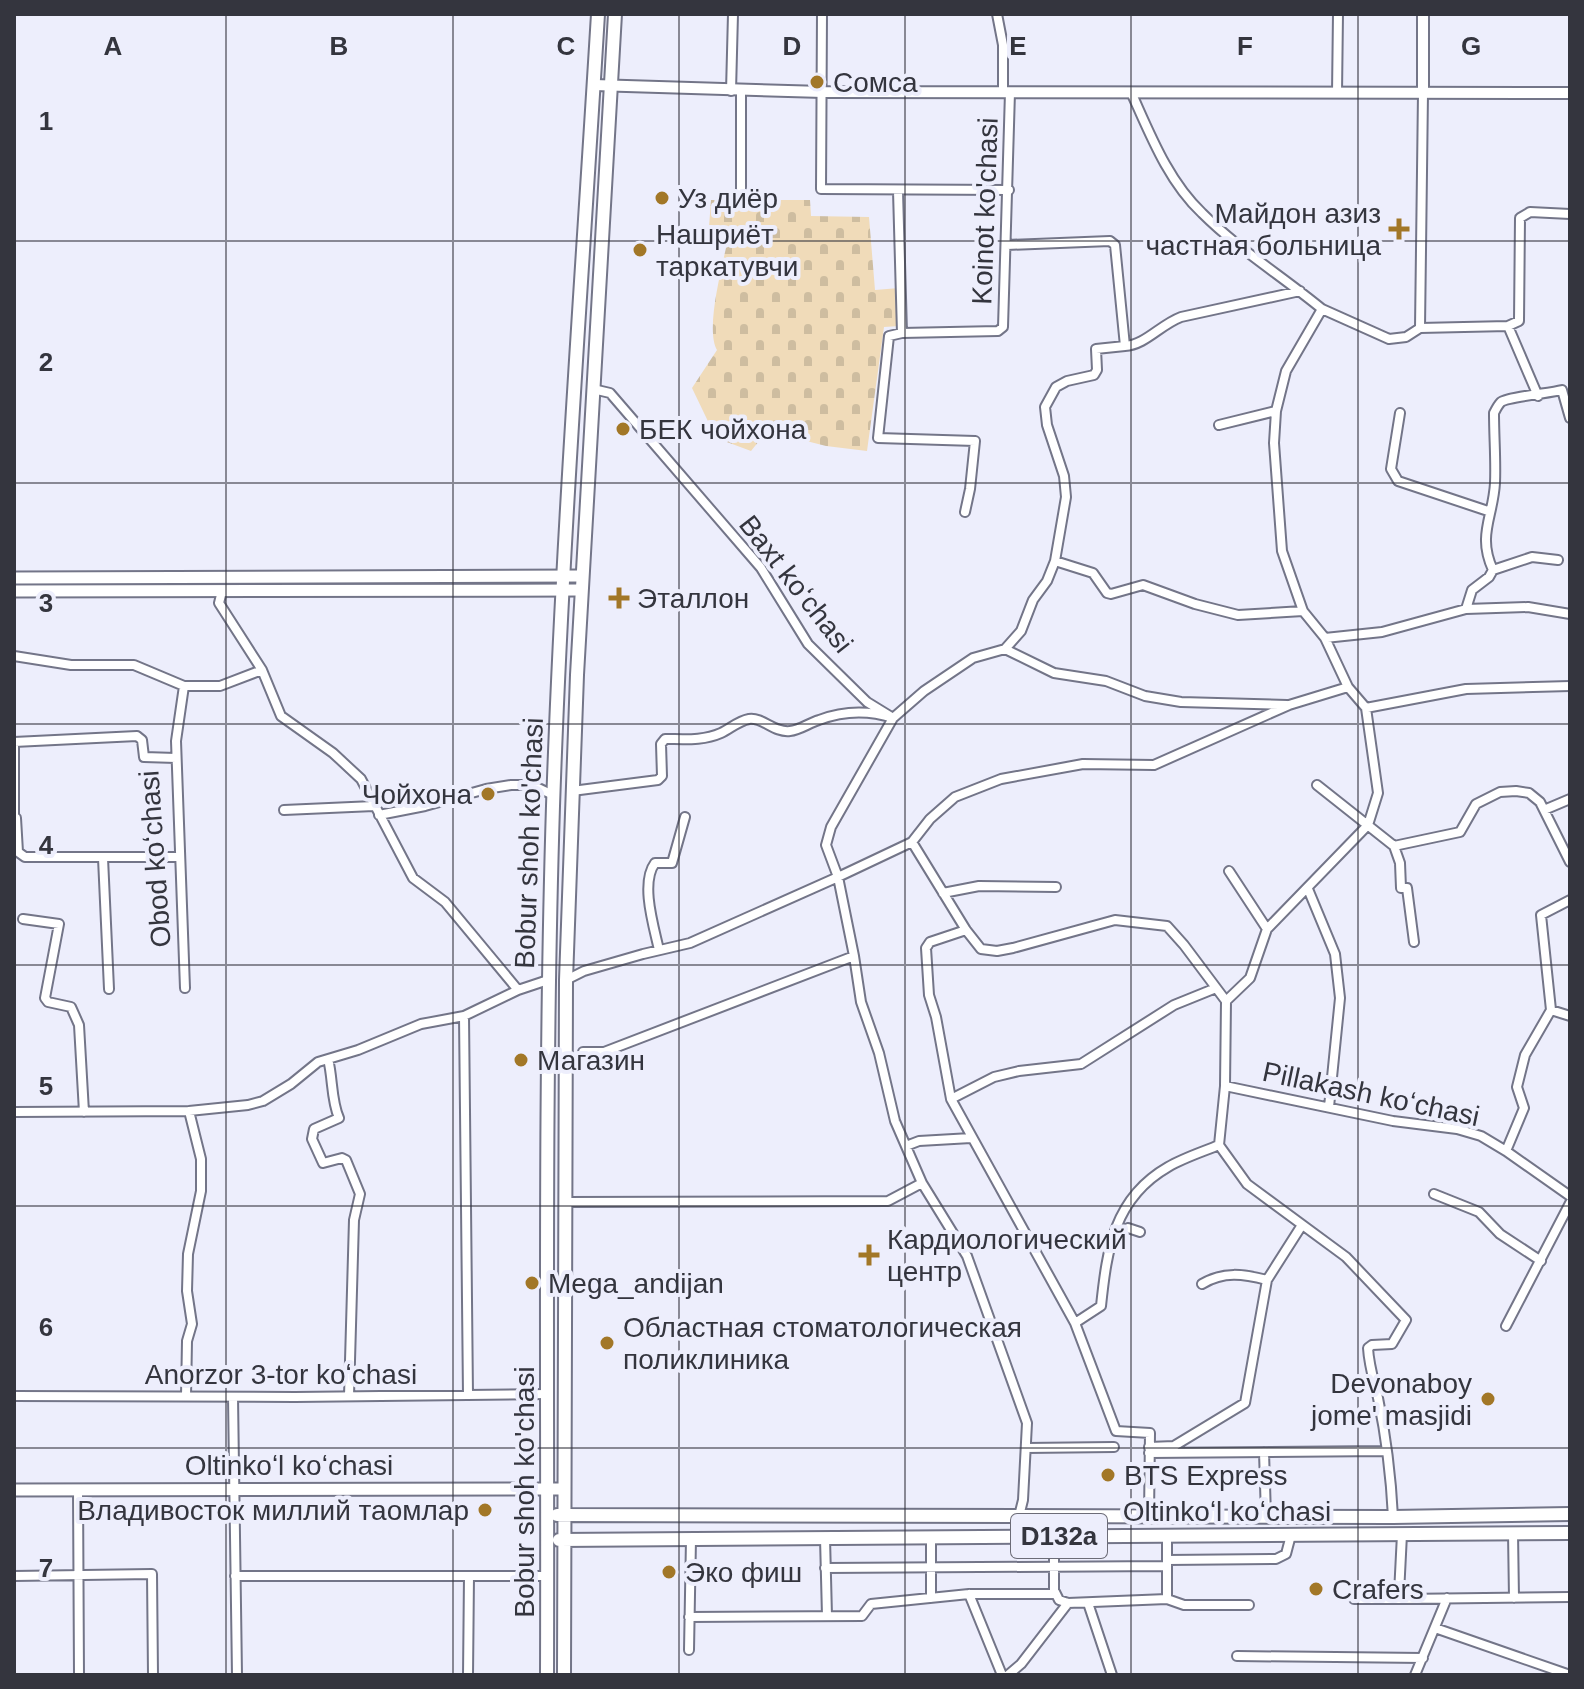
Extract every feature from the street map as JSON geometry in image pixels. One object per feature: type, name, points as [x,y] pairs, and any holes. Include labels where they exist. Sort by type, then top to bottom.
[{"type":"main road","name":"Bobur shoh ko'chasi","points":[[547,1675],[548,980],[553,795],[562,576],[598,14]]},
{"type":"main road","name":"Bobur shoh ko'chasi","points":[[564,1675],[566,980],[581,590],[615,14]]},
{"type":"main road","points":[[14,578],[582,576]]},
{"type":"main road","points":[[14,591],[581,590]]},
{"type":"main road","points":[[548,1489],[571,1529],[588,1540]]},
{"type":"main road","points":[[564,1489],[574,1507],[587,1516]]},
{"type":"main road","name":"Oltinkoʻl koʻchasi","points":[[14,1490],[564,1489]]},
{"type":"main road","name":"Oltinkoʻl koʻchasi","points":[[548,1515],[1393,1517],[1570,1514]]},
{"type":"main road","name":"Oltinkoʻl koʻchasi","points":[[548,1539],[1570,1533]]},
{"type":"street","points":[[733,14],[741,190]]},
{"type":"street","points":[[822,14],[821,189],[1009,190]]},
{"type":"street","name":"Koinot ko'chasi","points":[[902,333],[998,331],[1003,327],[1009,190],[1003,45],[997,14]]},
{"type":"street","points":[[1337,93],[1338,14]]},
{"type":"street","points":[[1420,328],[1423,14]]},
{"type":"street","points":[[594,85],[823,92],[1570,93]]},
{"type":"street","points":[[1131,92],[1164,164],[1200,212],[1322,309],[1389,339],[1406,337],[1420,328],[1508,326],[1519,321],[1520,218],[1530,212],[1570,214]]},
{"type":"street","points":[[898,191],[902,333],[889,336],[878,438],[975,441],[965,512]]},
{"type":"street","points":[[1007,245],[1110,241],[1115,245],[1125,346]]},
{"type":"street","points":[[1019,1516],[1023,1500],[1027,1423],[967,1256],[922,1183],[895,1121],[879,1053],[861,1002],[838,877],[826,845],[831,827],[893,718],[924,691],[973,658],[1005,649],[1021,631],[1033,600],[1047,581],[1055,561],[1066,497],[1064,476],[1047,425],[1045,407],[1056,387],[1067,381],[1094,375],[1097,370],[1096,349],[1138,345],[1164,324],[1181,317],[1300,291]]},
{"type":"street","points":[[1226,1001],[1250,978],[1267,929],[1368,825],[1378,793],[1366,708],[1348,687],[1325,638],[1303,611],[1282,551],[1274,443],[1276,411],[1286,371],[1322,309]]},
{"type":"street","points":[[1508,326],[1538,396]]},
{"type":"street","points":[[1493,570],[1485,544],[1495,481],[1494,413],[1506,399],[1538,396],[1566,387],[1570,418]]},
{"type":"street","name":"Baxt koʻchasi","points":[[593,389],[610,393],[756,562],[808,644],[867,702],[893,718]]},
{"type":"street","points":[[1219,425],[1276,411]]},
{"type":"street","points":[[1400,413],[1391,469],[1393,476],[1398,481],[1488,511]]},
{"type":"street","points":[[1466,609],[1472,590],[1493,570],[1532,557],[1558,560]]},
{"type":"street","points":[[1055,561],[1093,573],[1111,594],[1143,585],[1195,604],[1238,615],[1303,611]]},
{"type":"street","points":[[235,577],[219,603],[262,670],[281,716],[333,753],[361,779],[413,878],[445,902],[518,990]]},
{"type":"street","points":[[1325,638],[1382,632],[1466,609],[1528,607],[1570,614]]},
{"type":"street","points":[[1005,649],[1054,673],[1106,681],[1145,696],[1181,702],[1289,705]]},
{"type":"street","points":[[14,656],[71,665],[134,665],[184,686],[220,686],[262,670]]},
{"type":"street","points":[[176,758],[184,686]]},
{"type":"street","points":[[1366,708],[1466,689],[1570,686]]},
{"type":"street","points":[[566,980],[584,971],[690,943],[838,877],[912,842],[930,819],[955,797],[1001,779],[1083,764],[1154,765],[1289,705],[1348,687]]},
{"type":"street","points":[[572,791],[658,780],[662,776],[661,744],[665,739],[708,738],[749,719],[774,730],[785,731],[799,729],[827,717],[857,712],[893,718]]},
{"type":"street","name":"Obod koʻchasi","points":[[14,743],[137,736],[142,740],[144,757],[176,758],[185,988]]},
{"type":"street","points":[[14,743],[15,818],[21,855],[180,857]]},
{"type":"street","points":[[379,815],[511,785],[532,785],[553,795]]},
{"type":"street","points":[[1317,785],[1394,846],[1400,863],[1401,888],[1407,888],[1414,942]]},
{"type":"street","points":[[1394,846],[1460,832],[1476,804],[1500,792],[1516,791],[1529,793],[1540,802],[1570,862]]},
{"type":"street","points":[[1544,810],[1570,799]]},
{"type":"street","points":[[284,810],[374,806]]},
{"type":"street","points":[[659,950],[650,911],[650,870],[655,863],[672,863],[685,817]]},
{"type":"street","points":[[912,842],[981,949],[997,951],[1115,920],[1167,926],[1226,1001],[1225,1086],[1219,1145],[1247,1184],[1346,1257],[1406,1320],[1392,1344],[1368,1348],[1369,1368],[1386,1451],[1393,1517]]},
{"type":"street","points":[[103,858],[109,989]]},
{"type":"street","points":[[1229,871],[1267,929]]},
{"type":"street","points":[[943,893],[979,886],[1056,887]]},
{"type":"street","points":[[1308,889],[1335,954],[1340,998],[1329,1107]]},
{"type":"street","points":[[1506,1151],[1524,1108],[1517,1087],[1525,1055],[1551,1010],[1541,915],[1570,900]]},
{"type":"street","points":[[23,919],[59,924],[45,998],[48,1002],[71,1007],[79,1025],[84,1112]]},
{"type":"street","points":[[966,930],[930,942],[926,948],[929,995],[951,1099],[1075,1323],[1116,1431],[1148,1431],[1149,1516]]},
{"type":"street","points":[[583,1052],[604,1052],[854,956]]},
{"type":"street","points":[[14,1112],[189,1111],[248,1105],[263,1101],[291,1084],[318,1062],[358,1050],[421,1024],[464,1016],[518,990],[548,980]]},
{"type":"street","points":[[951,1099],[994,1077],[1081,1064],[1174,1005],[1216,988]]},
{"type":"street","points":[[1551,1010],[1570,1016]]},
{"type":"street","points":[[464,1016],[468,1395]]},
{"type":"street","points":[[328,1059],[334,1083],[334,1106],[339,1118],[314,1129],[312,1139],[323,1163],[342,1158],[346,1160],[360,1194],[354,1220],[349,1396]]},
{"type":"street","name":"Pillakash koʻchasi","points":[[1225,1086],[1481,1136],[1570,1196]]},
{"type":"street","points":[[186,1396],[187,1341],[192,1324],[187,1291],[188,1254],[202,1183],[201,1159],[189,1111]]},
{"type":"street","points":[[906,1146],[919,1141],[971,1138]]},
{"type":"street","points":[[1075,1323],[1101,1306],[1104,1276],[1129,1199],[1169,1166],[1219,1145]]},
{"type":"street","points":[[566,1202],[888,1201],[922,1183]]},
{"type":"street","points":[[1434,1194],[1479,1212],[1500,1234],[1541,1261]]},
{"type":"street","points":[[1506,1326],[1570,1203]]},
{"type":"street","points":[[1121,1225],[1140,1232]]},
{"type":"street","points":[[1149,1450],[1174,1446],[1245,1403],[1267,1280],[1302,1225]]},
{"type":"street","points":[[1202,1284],[1216,1276],[1240,1274],[1267,1280]]},
{"type":"street","name":"Anorzor 3-tor koʻchasi","points":[[14,1396],[548,1394]]},
{"type":"street","points":[[233,1397],[237,1675]]},
{"type":"street","points":[[1026,1448],[1114,1447]]},
{"type":"street","points":[[1149,1450],[1386,1451]]},
{"type":"street","points":[[1264,1452],[1266,1516]]},
{"type":"street","points":[[78,1489],[79,1675]]},
{"type":"street","points":[[1513,1533],[1514,1598]]},
{"type":"street","points":[[1402,1534],[1399,1594],[1402,1599]]},
{"type":"street","points":[[825,1568],[1054,1568],[1276,1559],[1286,1554],[1291,1535]]},
{"type":"street","points":[[1054,1536],[1055,1594],[1059,1600],[1088,1603],[1167,1599],[1184,1605],[1249,1605]]},
{"type":"street","points":[[1167,1536],[1167,1599]]},
{"type":"street","points":[[931,1537],[931,1598]]},
{"type":"street","points":[[825,1538],[827,1616]]},
{"type":"street","points":[[689,1650],[691,1539]]},
{"type":"street","points":[[14,1576],[152,1574],[153,1675]]},
{"type":"street","points":[[235,1576],[548,1576]]},
{"type":"street","points":[[468,1675],[469,1576]]},
{"type":"street","points":[[689,1617],[862,1616],[871,1604],[969,1594],[1055,1594]]},
{"type":"street","points":[[969,1594],[1002,1675]]},
{"type":"street","points":[[1354,1599],[1570,1597]]},
{"type":"street","points":[[1415,1675],[1447,1598]]},
{"type":"street","points":[[1008,1675],[1021,1664],[1068,1603]]},
{"type":"street","points":[[1088,1603],[1112,1675]]},
{"type":"street","points":[[1435,1628],[1570,1675]]},
{"type":"street","points":[[1237,1656],[1423,1658]]},
{"type":"street","points":[[1021,1664],[1027,1675]]},
{"type":"green space","points":[[711,200],[810,200],[811,216],[869,217],[875,290],[899,288],[900,326],[884,327],[867,451],[826,446],[767,431],[751,451],[716,438],[692,388],[717,350],[714,309],[730,230],[709,227]]},
{"type":"place","name":"Сомса","points":[[817,82]]},
{"type":"place","name":"Уз диёр","points":[[662,198]]},
{"type":"place","name":"Майдон азиз частная больница","points":[[1399,229]]},
{"type":"place","name":"Нашриёт таркатувчи","points":[[640,250]]},
{"type":"place","name":"БЕК чойхона","points":[[623,429]]},
{"type":"place","name":"Эталлон","points":[[619,598]]},
{"type":"place","name":"Чойхона","points":[[488,794]]},
{"type":"place","name":"Магазин","points":[[521,1060]]},
{"type":"place","name":"Кардиологический центр","points":[[869,1255]]},
{"type":"place","name":"Mega_andijan","points":[[532,1283]]},
{"type":"place","name":"Областная стоматологическая поликлиника","points":[[607,1343]]},
{"type":"place","name":"Devonaboy jome' masjidi","points":[[1488,1399]]},
{"type":"place","name":"BTS Express","points":[[1108,1475]]},
{"type":"place","name":"Владивосток миллий таомлар","points":[[485,1510]]},
{"type":"place","name":"Эко фиш","points":[[669,1572]]},
{"type":"place","name":"Crafers","points":[[1316,1589]]}]
